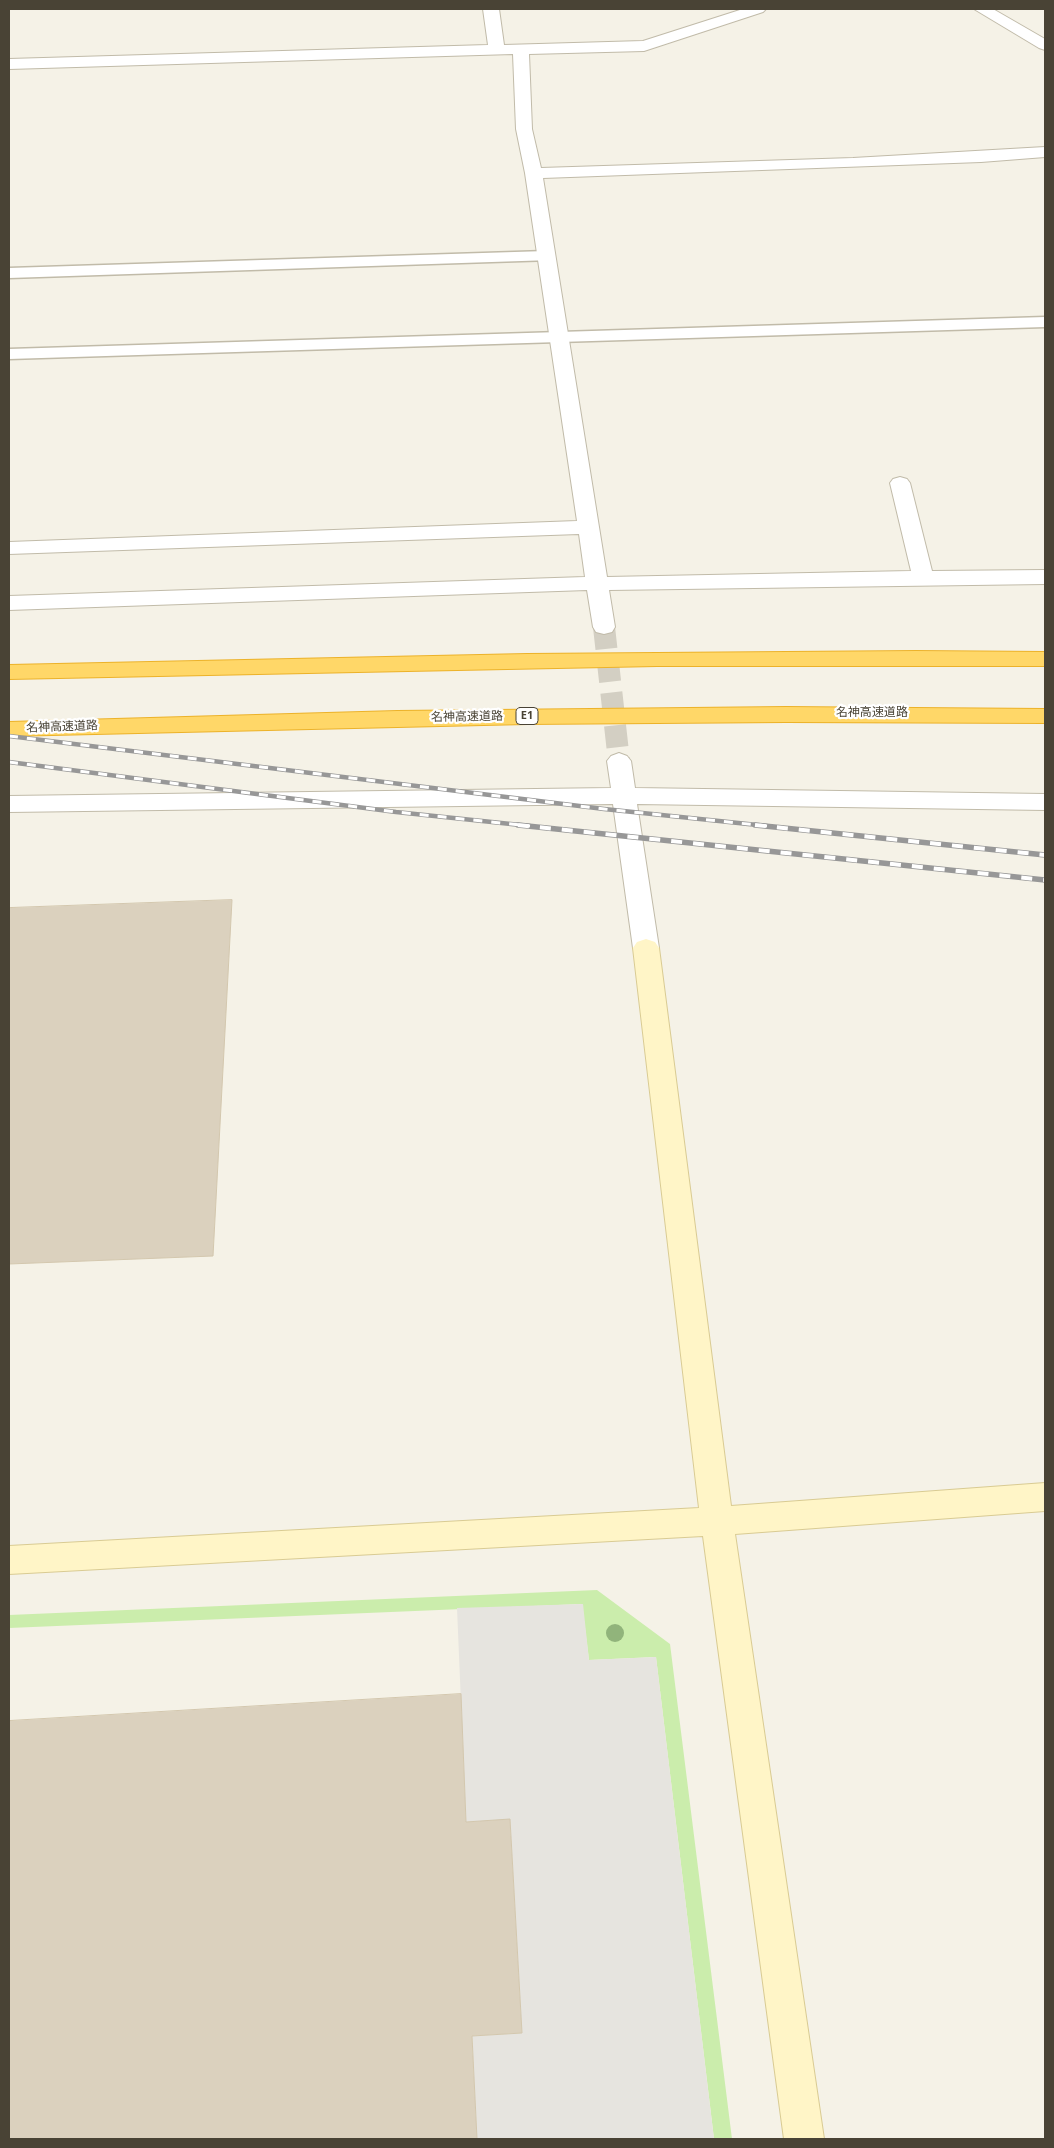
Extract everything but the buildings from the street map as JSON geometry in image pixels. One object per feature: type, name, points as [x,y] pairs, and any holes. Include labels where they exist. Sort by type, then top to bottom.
[{"type":"highway","points":[[9,672],[359,663],[855,657],[1045,659]]},
{"type":"highway","name":"名神高速道路","points":[[9,729],[357,718],[863,713],[1045,716]]},
{"type":"street","points":[[491,9],[497,50]]},
{"type":"street","points":[[9,64],[644,46],[758,9]]},
{"type":"street","points":[[982,9],[1045,45]]},
{"type":"street","points":[[521,49],[524,130],[534,173],[587,527],[604,627]]},
{"type":"street","points":[[534,173],[700,166],[792,165],[1045,152]]},
{"type":"street","points":[[900,482],[924,577]]},
{"type":"street","points":[[9,548],[587,527]]},
{"type":"street","points":[[9,604],[598,584],[924,577],[1045,577]]},
{"type":"street","points":[[619,761],[646,948],[717,1520],[804,2139]]},
{"type":"street","points":[[9,804],[624,796],[1045,802]]},
{"type":"street","points":[[9,1560],[717,1520],[1045,1497]]},
{"type":"lane","points":[[9,273],[546,256]]},
{"type":"lane","points":[[9,354],[1045,322]]},
{"type":"green space","points":[[597,1590],[670,1644],[732,2139],[714,2139],[656,1657],[589,1660],[582,1604],[9,1628],[9,1615]]},
{"type":"shaded area","points":[[583,1604],[589,1660],[656,1657],[714,2139],[477,2139],[472,2036],[522,2033],[510,1820],[466,1822],[457,1608]]},
{"type":"tunnel","points":[[604,627],[619,761]]},
{"type":"railway","points":[[9,736],[604,809],[767,826]]},
{"type":"railway","points":[[9,762],[396,812],[530,826]]},
{"type":"railway","points":[[518,825],[1045,880]]},
{"type":"railway","points":[[755,825],[1045,855]]}]
